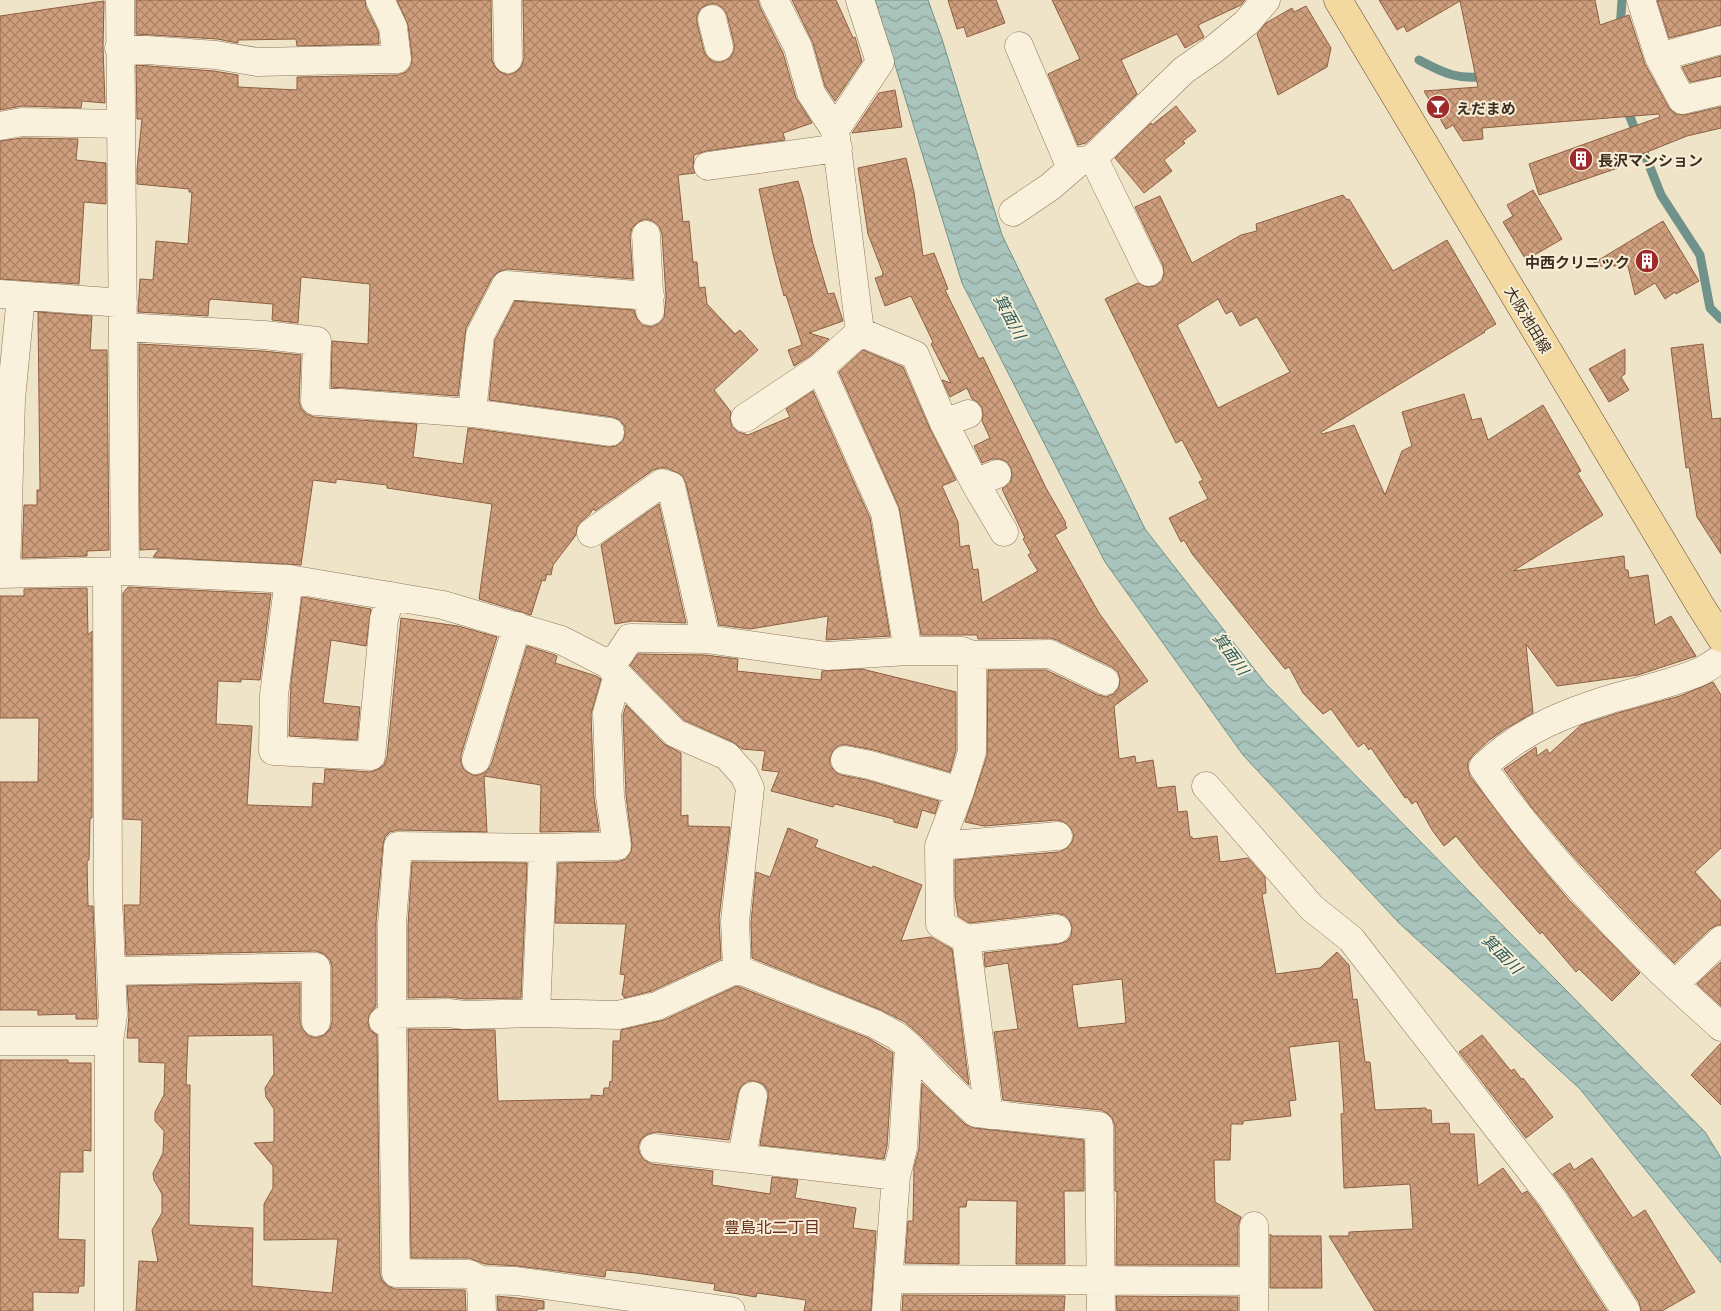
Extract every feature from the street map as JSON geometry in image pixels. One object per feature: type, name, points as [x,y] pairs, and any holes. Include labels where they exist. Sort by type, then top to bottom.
[{"type":"main road","name":"大阪池田線","points":[[1338,0],[1721,638]]},
{"type":"street","points":[[109,1311],[109,1041],[113,1015],[108,896],[123,315],[120,0]]},
{"type":"street","points":[[120,48],[216,55],[257,62],[397,59],[393,27],[380,0]]},
{"type":"street","points":[[507,0],[508,59]]},
{"type":"street","points":[[774,0],[798,48],[811,93],[836,139],[860,332]]},
{"type":"street","points":[[708,166],[836,139],[880,62],[860,0]]},
{"type":"street","points":[[1013,212],[1082,163],[1184,70],[1213,50],[1246,23],[1266,0]]},
{"type":"street","points":[[1641,0],[1659,57],[1682,100],[1721,91]]},
{"type":"street","points":[[712,20],[719,47]]},
{"type":"street","points":[[1659,57],[1721,40]]},
{"type":"street","points":[[1019,46],[1082,163],[1149,272]]},
{"type":"street","points":[[0,126],[22,122],[121,124]]},
{"type":"street","points":[[472,413],[480,335],[506,284],[650,304],[646,235]]},
{"type":"street","points":[[610,432],[472,413],[315,400],[318,341],[123,315],[10,295],[12,399],[3,574],[116,571],[289,579],[443,605],[561,640],[613,670],[675,732],[727,756],[744,775],[750,788],[735,921],[737,969]]},
{"type":"street","points":[[745,418],[820,368],[860,332]]},
{"type":"street","points":[[860,332],[915,355],[956,418],[986,478],[1004,532]]},
{"type":"street","points":[[820,368],[885,513],[908,651]]},
{"type":"street","points":[[591,533],[662,484],[671,486],[706,639]]},
{"type":"street","points":[[289,579],[274,695],[273,750],[370,756],[384,619],[391,596]]},
{"type":"street","points":[[476,760],[517,626]]},
{"type":"street","points":[[731,1311],[516,1281],[481,1280],[469,1274],[396,1273],[388,1017],[398,846],[543,848],[617,846],[610,796],[607,713],[613,670],[619,655],[630,638],[706,639],[827,656],[908,651],[962,651],[972,655],[1050,654],[1105,681]]},
{"type":"street","points":[[972,655],[972,752],[960,791],[939,846],[940,924],[966,938],[1057,929]]},
{"type":"street","points":[[1721,659],[1696,674],[1550,721],[1514,740],[1483,767],[1540,842],[1617,928],[1721,1028]]},
{"type":"street","points":[[845,760],[960,791]]},
{"type":"street","points":[[1206,786],[1312,908],[1351,939],[1552,1198],[1626,1311]]},
{"type":"street","points":[[939,846],[1058,836]]},
{"type":"street","points":[[536,1013],[543,848]]},
{"type":"street","points":[[966,938],[989,1115]]},
{"type":"street","points":[[1675,984],[1721,940]]},
{"type":"street","points":[[112,971],[316,967],[316,1022]]},
{"type":"street","points":[[388,1017],[536,1013],[618,1015],[657,1006],[737,969],[875,1024],[897,1036],[909,1046],[976,1113],[1099,1126],[1101,1311]]},
{"type":"street","points":[[0,1041],[109,1041]]},
{"type":"street","points":[[886,1311],[896,1176],[903,1148],[909,1046]]},
{"type":"street","points":[[742,1158],[753,1096]]},
{"type":"street","points":[[654,1148],[896,1176]]},
{"type":"street","points":[[1254,1226],[1254,1311]]},
{"type":"street","points":[[889,1279],[1254,1281]]},
{"type":"street","points":[[481,1280],[482,1311]]},
{"type":"water","name":"箕面川","points":[[875,0],[928,0],[942,39],[1002,235],[1145,529],[1266,684],[1705,1132],[1721,1158],[1721,1263],[1580,1089],[1399,923],[1243,755],[1105,562],[962,283]]},
{"type":"building","points":[[136,0],[365,0],[366,7],[378,31],[379,44],[297,46],[296,39],[238,40],[238,43],[217,39],[136,34]]},
{"type":"building","points":[[397,0],[491,0],[492,60],[500,72],[508,75],[516,72],[521,67],[524,59],[523,0],[758,0],[783,53],[796,98],[812,123],[783,133],[785,140],[706,151],[694,155],[693,168],[695,173],[678,175],[683,222],[689,221],[693,262],[697,262],[699,288],[705,287],[707,304],[735,334],[740,330],[758,350],[714,390],[731,412],[732,427],[738,432],[748,435],[790,417],[786,409],[813,391],[870,518],[890,636],[826,640],[828,616],[750,629],[719,625],[686,483],[682,475],[667,468],[653,470],[595,511],[594,508],[577,527],[576,535],[553,565],[551,575],[547,574],[545,581],[542,580],[531,615],[479,599],[492,504],[387,488],[387,485],[336,479],[336,483],[313,480],[301,565],[153,557],[159,549],[140,550],[139,344],[301,355],[299,401],[301,408],[306,414],[314,417],[417,424],[413,457],[463,464],[468,428],[608,447],[616,446],[623,441],[625,427],[620,420],[613,417],[489,400],[495,340],[515,301],[634,310],[637,319],[642,325],[651,327],[659,324],[664,318],[666,297],[662,234],[659,226],[653,221],[645,219],[638,222],[632,228],[630,236],[633,279],[507,269],[498,272],[492,278],[466,328],[458,396],[331,387],[332,341],[368,344],[370,284],[301,277],[298,323],[272,320],[273,304],[210,299],[208,316],[138,312],[140,279],[153,280],[156,241],[188,244],[192,192],[189,192],[189,189],[137,184],[142,119],[137,119],[136,65],[214,71],[238,75],[238,87],[297,90],[297,77],[398,75],[406,72],[411,66],[412,57],[408,25]],"holes":[[[709,4],[717,4],[724,9],[727,15],[734,43],[734,51],[730,58],[722,62],[714,62],[707,57],[697,23],[697,15],[701,8]]]},
{"type":"building","points":[[792,0],[836,0],[853,38],[855,37],[862,61],[835,101],[825,86],[813,43]]},
{"type":"building","points":[[948,0],[996,0],[1005,23],[967,37],[964,27],[957,29]]},
{"type":"building","points":[[1052,0],[1245,0],[1241,5],[1198,25],[1204,37],[1185,48],[1177,34],[1121,60],[1137,94],[1086,143],[1078,145],[1048,74],[1080,59]]},
{"type":"building","points":[[1379,0],[1595,0],[1600,25],[1629,15],[1645,64],[1669,108],[1676,114],[1685,115],[1721,107],[1721,128],[1687,136],[1617,164],[1618,168],[1539,195],[1529,164],[1660,117],[1659,114],[1482,128],[1483,139],[1463,141],[1453,125],[1446,129],[1424,91],[1478,87],[1460,1],[1407,32],[1404,26],[1397,30]]},
{"type":"building","points":[[1657,0],[1721,0],[1721,25],[1669,38]]},
{"type":"building","points":[[104,1],[105,103],[82,101],[81,108],[22,106],[0,110],[0,16]]},
{"type":"building","points":[[1306,6],[1331,48],[1327,67],[1278,95],[1257,34],[1266,23],[1292,8],[1294,12]]},
{"type":"building","points":[[1721,56],[1721,76],[1690,82],[1682,67]]},
{"type":"building","points":[[895,90],[902,127],[852,133],[879,93]]},
{"type":"building","points":[[1176,106],[1196,131],[1183,141],[1185,143],[1164,160],[1172,171],[1144,193],[1115,158],[1151,123],[1152,125]]},
{"type":"building","points":[[23,138],[78,139],[76,160],[106,163],[106,204],[84,202],[79,284],[0,279],[0,141]]},
{"type":"building","points":[[906,158],[914,192],[923,256],[934,253],[948,289],[945,290],[979,359],[983,357],[1046,488],[1066,523],[1067,528],[1055,535],[1099,613],[1148,681],[1114,706],[1119,759],[1135,756],[1136,763],[1153,760],[1157,788],[1175,786],[1178,812],[1187,811],[1190,837],[1193,839],[1217,836],[1220,862],[1248,858],[1265,877],[1266,893],[1262,894],[1276,974],[1320,968],[1337,952],[1349,965],[1353,1000],[1357,999],[1365,1062],[1370,1062],[1375,1110],[1426,1108],[1426,1110],[1431,1110],[1432,1124],[1449,1123],[1450,1134],[1474,1134],[1478,1186],[1503,1168],[1522,1194],[1527,1191],[1607,1311],[1375,1311],[1329,1236],[1349,1236],[1349,1232],[1413,1229],[1410,1184],[1344,1188],[1341,1114],[1344,1113],[1339,1041],[1289,1047],[1296,1100],[1289,1101],[1291,1116],[1243,1121],[1243,1124],[1231,1124],[1230,1160],[1214,1160],[1215,1202],[1241,1217],[1238,1226],[1238,1265],[1116,1265],[1117,1191],[1115,1191],[1115,1126],[1112,1118],[1101,1110],[1003,1100],[994,1032],[1018,1029],[1008,963],[985,967],[984,953],[1059,944],[1067,941],[1071,936],[1072,927],[1069,919],[1064,915],[1056,913],[969,923],[958,916],[955,896],[955,860],[1059,852],[1067,848],[1072,842],[1074,835],[1070,827],[1064,822],[1057,820],[984,826],[965,822],[987,756],[988,670],[1046,670],[1106,697],[1114,694],[1119,687],[1120,679],[1118,672],[1112,667],[1050,638],[978,639],[977,635],[921,635],[899,507],[839,372],[863,350],[903,367],[930,429],[956,480],[942,486],[958,522],[960,547],[969,545],[973,570],[978,569],[982,603],[1038,571],[1028,555],[1031,553],[1023,539],[1025,538],[1002,489],[1010,483],[1012,476],[1011,468],[1007,462],[1000,459],[992,459],[982,463],[974,446],[990,438],[982,421],[982,408],[978,402],[972,399],[967,388],[950,397],[942,380],[951,383],[931,344],[933,342],[911,296],[885,306],[875,278],[882,276],[883,273],[868,234],[858,168]],"holes":[[[1122,979],[1126,1023],[1078,1028],[1072,985]]]},
{"type":"building","points":[[798,181],[813,244],[828,294],[834,293],[843,321],[809,333],[829,339],[810,356],[794,366],[788,350],[802,345],[786,295],[784,296],[759,189]]},
{"type":"building","points":[[1533,190],[1562,239],[1526,260],[1503,222],[1513,216],[1507,205]]},
{"type":"building","points":[[1343,195],[1347,200],[1349,199],[1393,271],[1447,240],[1496,324],[1321,432],[1322,434],[1354,425],[1385,495],[1402,451],[1412,446],[1402,412],[1464,394],[1472,420],[1481,418],[1488,440],[1543,405],[1581,471],[1577,473],[1603,515],[1513,571],[1624,556],[1625,570],[1628,570],[1629,578],[1648,575],[1655,625],[1671,616],[1696,656],[1638,675],[1557,686],[1526,644],[1533,713],[1488,741],[1468,762],[1470,776],[1528,852],[1569,900],[1640,973],[1612,1001],[1579,969],[1576,972],[1542,932],[1540,934],[1456,836],[1444,846],[1432,830],[1416,801],[1412,804],[1407,797],[1405,798],[1371,748],[1369,750],[1364,743],[1358,747],[1331,709],[1323,714],[1303,693],[1289,667],[1285,669],[1193,555],[1184,540],[1181,542],[1169,518],[1208,499],[1199,482],[1203,480],[1182,440],[1176,443],[1105,299],[1138,283],[1147,287],[1155,286],[1162,281],[1164,274],[1163,265],[1135,207],[1160,196],[1192,263],[1241,235],[1257,231],[1256,224]],"holes":[[[1218,299],[1226,314],[1232,311],[1240,326],[1257,317],[1290,372],[1218,408],[1177,325]]]},
{"type":"building","name":"中西クリニック","points":[[1663,221],[1699,281],[1676,294],[1675,292],[1665,299],[1655,283],[1635,295],[1628,266],[1589,266]]},
{"type":"building","points":[[38,312],[92,316],[90,350],[107,350],[109,550],[87,551],[87,556],[22,558],[24,505],[37,505],[37,490],[40,490]]},
{"type":"building","points":[[1703,344],[1712,419],[1721,418],[1721,554],[1697,517],[1689,467],[1686,468],[1671,348]]},
{"type":"building","points":[[1625,349],[1625,374],[1621,377],[1629,390],[1609,402],[1589,369]]},
{"type":"building","points":[[659,504],[686,623],[632,621],[615,624],[601,545]]},
{"type":"building","points":[[128,587],[271,594],[260,680],[241,679],[241,682],[218,681],[216,724],[252,726],[247,805],[312,807],[313,783],[324,784],[325,769],[370,772],[384,765],[387,757],[401,618],[458,626],[497,637],[461,755],[461,763],[464,770],[472,775],[486,772],[491,765],[527,646],[557,656],[555,663],[601,679],[591,714],[594,797],[599,831],[540,832],[541,785],[484,776],[487,832],[398,830],[390,832],[385,837],[383,844],[376,923],[376,1006],[369,1015],[368,1023],[370,1030],[377,1035],[380,1274],[382,1280],[388,1286],[395,1289],[465,1290],[466,1311],[136,1311],[139,1261],[158,1262],[152,1230],[162,1213],[162,1194],[154,1180],[153,1173],[163,1153],[164,1131],[155,1121],[155,1112],[164,1095],[165,1063],[139,1062],[139,1038],[127,1038],[129,1015],[127,986],[300,983],[300,1022],[302,1029],[309,1036],[316,1038],[324,1035],[330,1029],[332,1022],[332,967],[330,960],[324,954],[316,951],[126,955],[124,905],[140,905],[142,820],[123,819],[123,593]],"holes":[[[273,1035],[274,1074],[265,1088],[266,1097],[274,1109],[274,1142],[254,1143],[273,1166],[273,1188],[264,1204],[264,1240],[338,1239],[332,1293],[252,1286],[253,1228],[189,1225],[190,1085],[186,1085],[188,1036]]]},
{"type":"building","points":[[87,588],[88,635],[92,631],[92,818],[90,818],[89,860],[87,861],[88,906],[93,906],[97,1019],[76,1019],[76,1014],[38,1015],[38,1010],[0,1010],[0,782],[38,782],[39,718],[0,718],[0,596],[24,596],[24,589]]},
{"type":"building","points":[[302,597],[371,609],[366,646],[331,640],[323,703],[360,707],[357,740],[289,736],[291,682]]},
{"type":"building","points":[[638,654],[705,655],[738,659],[737,671],[821,680],[822,671],[862,669],[956,692],[956,750],[950,772],[874,750],[848,745],[840,745],[834,749],[830,757],[830,765],[835,772],[841,775],[866,780],[939,801],[935,814],[922,810],[917,828],[894,822],[894,819],[835,804],[833,807],[771,791],[779,772],[762,770],[765,751],[742,749],[733,742],[684,720],[630,665]]},
{"type":"building","points":[[1713,682],[1721,695],[1721,848],[1695,872],[1721,901],[1721,925],[1710,929],[1674,963],[1572,855],[1532,808],[1504,769],[1536,747],[1537,756],[1547,749],[1549,754],[1581,725],[1680,696]]},
{"type":"building","points":[[626,705],[664,744],[681,753],[681,816],[688,815],[688,826],[730,827],[719,919],[721,959],[652,991],[624,998],[622,995],[625,975],[620,974],[626,924],[555,923],[558,863],[617,862],[626,859],[631,852],[632,844],[626,795],[623,715]]},
{"type":"building","points":[[788,828],[818,840],[815,847],[872,868],[873,866],[922,885],[901,941],[931,937],[952,949],[969,1085],[905,1022],[881,1010],[752,958],[751,922],[756,872],[770,877]]},
{"type":"building","points":[[412,862],[527,863],[521,998],[408,998],[408,925]]},
{"type":"building","points":[[1721,962],[1721,1006],[1697,984]]},
{"type":"building","points":[[737,986],[868,1038],[893,1053],[887,1146],[884,1159],[760,1145],[768,1091],[763,1084],[755,1081],[748,1081],[741,1086],[729,1140],[656,1132],[648,1134],[641,1139],[638,1147],[640,1154],[644,1160],[652,1164],[713,1171],[712,1185],[770,1194],[772,1177],[798,1180],[795,1198],[856,1208],[853,1228],[876,1231],[871,1311],[804,1311],[806,1300],[757,1293],[756,1297],[714,1290],[715,1284],[636,1273],[606,1270],[605,1277],[518,1266],[485,1264],[469,1258],[411,1258],[408,1029],[495,1030],[498,1101],[591,1099],[591,1095],[603,1096],[604,1088],[609,1088],[610,1081],[612,1082],[613,1041],[620,1041],[621,1030],[664,1020]]},
{"type":"building","points":[[1482,1035],[1511,1071],[1514,1069],[1522,1080],[1523,1078],[1553,1117],[1526,1138],[1459,1052]]},
{"type":"building","points":[[1721,1043],[1721,1105],[1691,1075]]},
{"type":"building","points":[[0,1060],[68,1060],[68,1063],[91,1063],[91,1151],[83,1150],[83,1172],[60,1172],[58,1239],[85,1240],[84,1286],[79,1286],[78,1293],[33,1292],[33,1311],[0,1311]]},
{"type":"building","points":[[922,1083],[965,1124],[974,1128],[1084,1140],[1084,1191],[1064,1191],[1065,1264],[1016,1264],[1017,1201],[967,1200],[966,1207],[959,1207],[959,1264],[905,1263],[908,1221],[913,1221],[914,1167],[919,1149]]},
{"type":"building","points":[[1592,1158],[1633,1218],[1645,1210],[1695,1292],[1662,1311],[1641,1311],[1639,1302],[1565,1189],[1553,1174],[1570,1163],[1574,1170]]},
{"type":"building","points":[[1270,1234],[1272,1236],[1321,1236],[1322,1288],[1270,1288]]},
{"type":"building","points":[[903,1295],[1065,1296],[1064,1311],[902,1311]]},
{"type":"building","points":[[497,1296],[544,1301],[544,1309],[537,1309],[537,1311],[498,1311]]},
{"type":"building","points":[[1116,1296],[1238,1297],[1238,1311],[1117,1311]]},
{"type":"waterway","points":[[1620,29],[1622,0]]},
{"type":"waterway","points":[[1419,60],[1452,75],[1468,77],[1488,76]]},
{"type":"waterway","points":[[1626,107],[1661,195],[1700,255],[1710,308],[1721,319]]},
{"type":"place","name":"えだまめ","points":[[1438,107]]},
{"type":"place","name":"長沢マンション","points":[[1581,159]]},
{"type":"place","name":"中西クリニック","points":[[1647,261]]},
{"type":"district","name":"豊島北二丁目","points":[[772,1226]]}]
